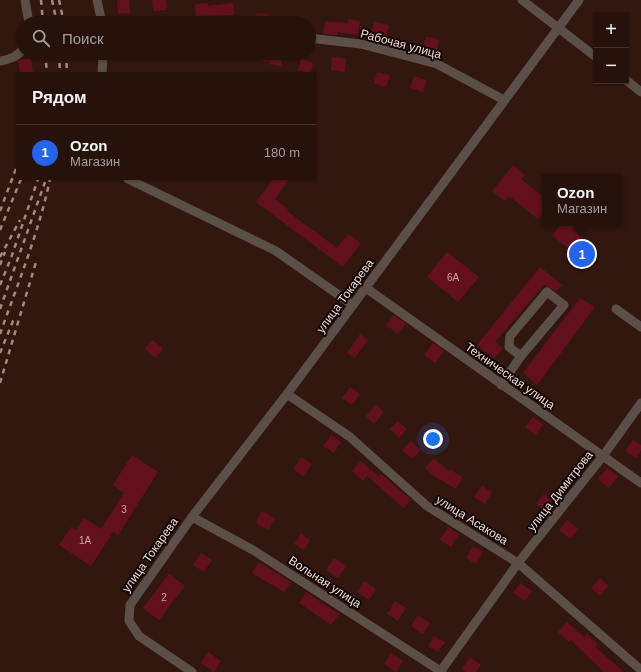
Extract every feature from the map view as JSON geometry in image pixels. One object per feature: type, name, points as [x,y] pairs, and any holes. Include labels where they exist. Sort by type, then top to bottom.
[{"type":"street","points":[[25,0],[28,16]]},
{"type":"street","points":[[97,0],[100,16]]},
{"type":"street","points":[[522,0],[593,55]]},
{"type":"street","name":"улица Токарева","points":[[192,672],[139,636],[129,621],[130,605],[192,517],[287,394],[579,0]]},
{"type":"street","name":"Рабочая улица","points":[[316,39],[361,44],[436,64],[504,100]]},
{"type":"street","points":[[0,61],[10,59],[16,55]]},
{"type":"street","points":[[102,72],[103,60]]},
{"type":"street","points":[[629,82],[641,92]]},
{"type":"street","points":[[130,180],[276,251],[353,305]]},
{"type":"street","name":"Техническая улица","points":[[366,288],[641,483]]},
{"type":"street","points":[[501,385],[521,356],[564,306],[547,292],[510,336],[509,347],[521,356]]},
{"type":"street","points":[[616,309],[641,327]]},
{"type":"street","name":"улица Асакова","points":[[287,394],[350,437],[427,506],[518,563],[641,670]]},
{"type":"street","name":"улица Димитрова","points":[[441,672],[518,563],[603,456],[641,403]]},
{"type":"street","name":"Вольная улица","points":[[192,517],[254,550],[441,672]]},
{"type":"building","points":[[117,0],[129,0],[130,13],[118,14]]},
{"type":"building","points":[[152,0],[166,0],[167,10],[153,11]]},
{"type":"building","points":[[208,3],[208,6],[233,3],[234,15],[196,16],[195,4]]},
{"type":"building","points":[[256,13],[268,14],[268,16],[256,16]]},
{"type":"building","points":[[348,19],[360,21],[358,35],[337,32],[337,35],[323,34],[325,21],[348,23]]},
{"type":"building","points":[[374,22],[389,25],[386,37],[371,33]]},
{"type":"building","points":[[426,36],[439,40],[436,55],[422,51]]},
{"type":"building","points":[[332,57],[346,59],[345,72],[331,70]]},
{"type":"building","points":[[31,60],[33,72],[20,72],[18,61]]},
{"type":"building","points":[[258,60],[282,60],[281,66],[269,64],[270,62]]},
{"type":"building","points":[[301,60],[313,63],[311,72],[298,71]]},
{"type":"building","points":[[377,72],[390,75],[386,87],[374,84]]},
{"type":"building","points":[[414,76],[426,80],[423,92],[410,88]]},
{"type":"building","points":[[513,165],[525,175],[521,179],[542,196],[542,214],[538,219],[509,196],[505,201],[492,191]]},
{"type":"building","points":[[272,180],[289,180],[275,199],[288,209],[287,211],[337,248],[348,234],[361,243],[343,267],[256,202]]},
{"type":"building","points":[[560,226],[575,226],[572,230],[594,247],[585,260],[552,236]]},
{"type":"building","points":[[447,252],[479,277],[458,302],[427,277]]},
{"type":"building","points":[[540,267],[562,285],[556,291],[544,285],[495,342],[503,348],[494,359],[477,345]]},
{"type":"building","points":[[580,298],[595,307],[537,385],[523,373]]},
{"type":"building","points":[[394,315],[406,323],[398,334],[386,325]]},
{"type":"building","points":[[360,334],[368,340],[355,358],[347,353]]},
{"type":"building","points":[[152,340],[163,348],[156,358],[145,349]]},
{"type":"building","points":[[433,343],[444,351],[435,363],[424,355]]},
{"type":"building","points":[[350,387],[360,394],[352,405],[342,398]]},
{"type":"building","points":[[376,405],[384,412],[374,424],[366,416]]},
{"type":"building","points":[[533,417],[543,424],[536,435],[525,427]]},
{"type":"building","points":[[398,421],[407,429],[399,438],[390,429]]},
{"type":"building","points":[[331,435],[341,442],[334,453],[323,446]]},
{"type":"building","points":[[633,440],[641,445],[641,450],[636,458],[625,451]]},
{"type":"building","points":[[411,441],[421,450],[412,459],[402,450]]},
{"type":"building","points":[[132,455],[158,472],[118,535],[113,532],[91,566],[59,545],[71,527],[76,530],[84,518],[101,529],[124,493],[113,485]]},
{"type":"building","points":[[301,457],[312,464],[303,476],[293,469]]},
{"type":"building","points":[[434,458],[450,472],[451,470],[463,478],[456,489],[434,476],[425,468]]},
{"type":"building","points":[[361,461],[379,477],[381,474],[411,500],[404,508],[367,476],[363,481],[352,471]]},
{"type":"building","points":[[607,468],[618,476],[609,488],[598,479]]},
{"type":"building","points":[[482,486],[492,492],[485,504],[474,497]]},
{"type":"building","points":[[544,494],[553,501],[545,511],[536,504]]},
{"type":"building","points":[[262,511],[275,518],[268,530],[256,523]]},
{"type":"building","points":[[567,520],[578,529],[570,539],[559,530]]},
{"type":"building","points":[[448,527],[459,534],[451,547],[440,540]]},
{"type":"building","points":[[301,534],[310,540],[304,550],[294,544]]},
{"type":"building","points":[[473,546],[483,552],[476,564],[466,558]]},
{"type":"building","points":[[201,553],[212,560],[204,572],[193,565]]},
{"type":"building","points":[[334,558],[346,566],[338,578],[326,570]]},
{"type":"building","points":[[259,562],[291,582],[284,592],[252,573]]},
{"type":"building","points":[[169,574],[185,586],[159,620],[143,608]]},
{"type":"building","points":[[600,578],[608,586],[600,596],[591,588]]},
{"type":"building","points":[[364,581],[376,589],[369,600],[357,592]]},
{"type":"building","points":[[520,583],[532,591],[525,601],[513,593]]},
{"type":"building","points":[[306,592],[339,614],[331,625],[299,603]]},
{"type":"building","points":[[395,601],[406,608],[398,621],[387,614]]},
{"type":"building","points":[[418,615],[430,623],[423,634],[411,626]]},
{"type":"building","points":[[567,622],[584,637],[587,634],[598,644],[595,647],[624,672],[604,672],[571,640],[569,642],[558,632]]},
{"type":"building","points":[[434,636],[445,642],[438,652],[428,646]]},
{"type":"building","points":[[208,652],[221,661],[214,672],[201,663]]},
{"type":"building","points":[[391,653],[403,661],[396,672],[384,664]]},
{"type":"building","points":[[470,657],[481,665],[476,672],[466,672],[462,669]]},
{"type":"railway","points":[[41,0],[42,16]]},
{"type":"railway","points":[[52,0],[55,16]]},
{"type":"railway","points":[[59,0],[62,16]]},
{"type":"railway","points":[[46,60],[47,72]]},
{"type":"railway","points":[[59,60],[60,72]]},
{"type":"railway","points":[[66,60],[67,72]]},
{"type":"railway","points":[[0,211],[16,169]]},
{"type":"railway","points":[[0,230],[21,180]]},
{"type":"railway","points":[[0,285],[11,258],[38,180]]},
{"type":"railway","points":[[0,334],[34,238],[50,180]]},
{"type":"railway","points":[[0,309],[45,182]]},
{"type":"railway","points":[[0,257],[20,220]]},
{"type":"railway","points":[[0,265],[5,252]]},
{"type":"railway","points":[[0,383],[36,262]]},
{"type":"railway","points":[[0,353],[15,316]]},
{"type":"place","name":"Ozon","points":[[582,254]]}]
